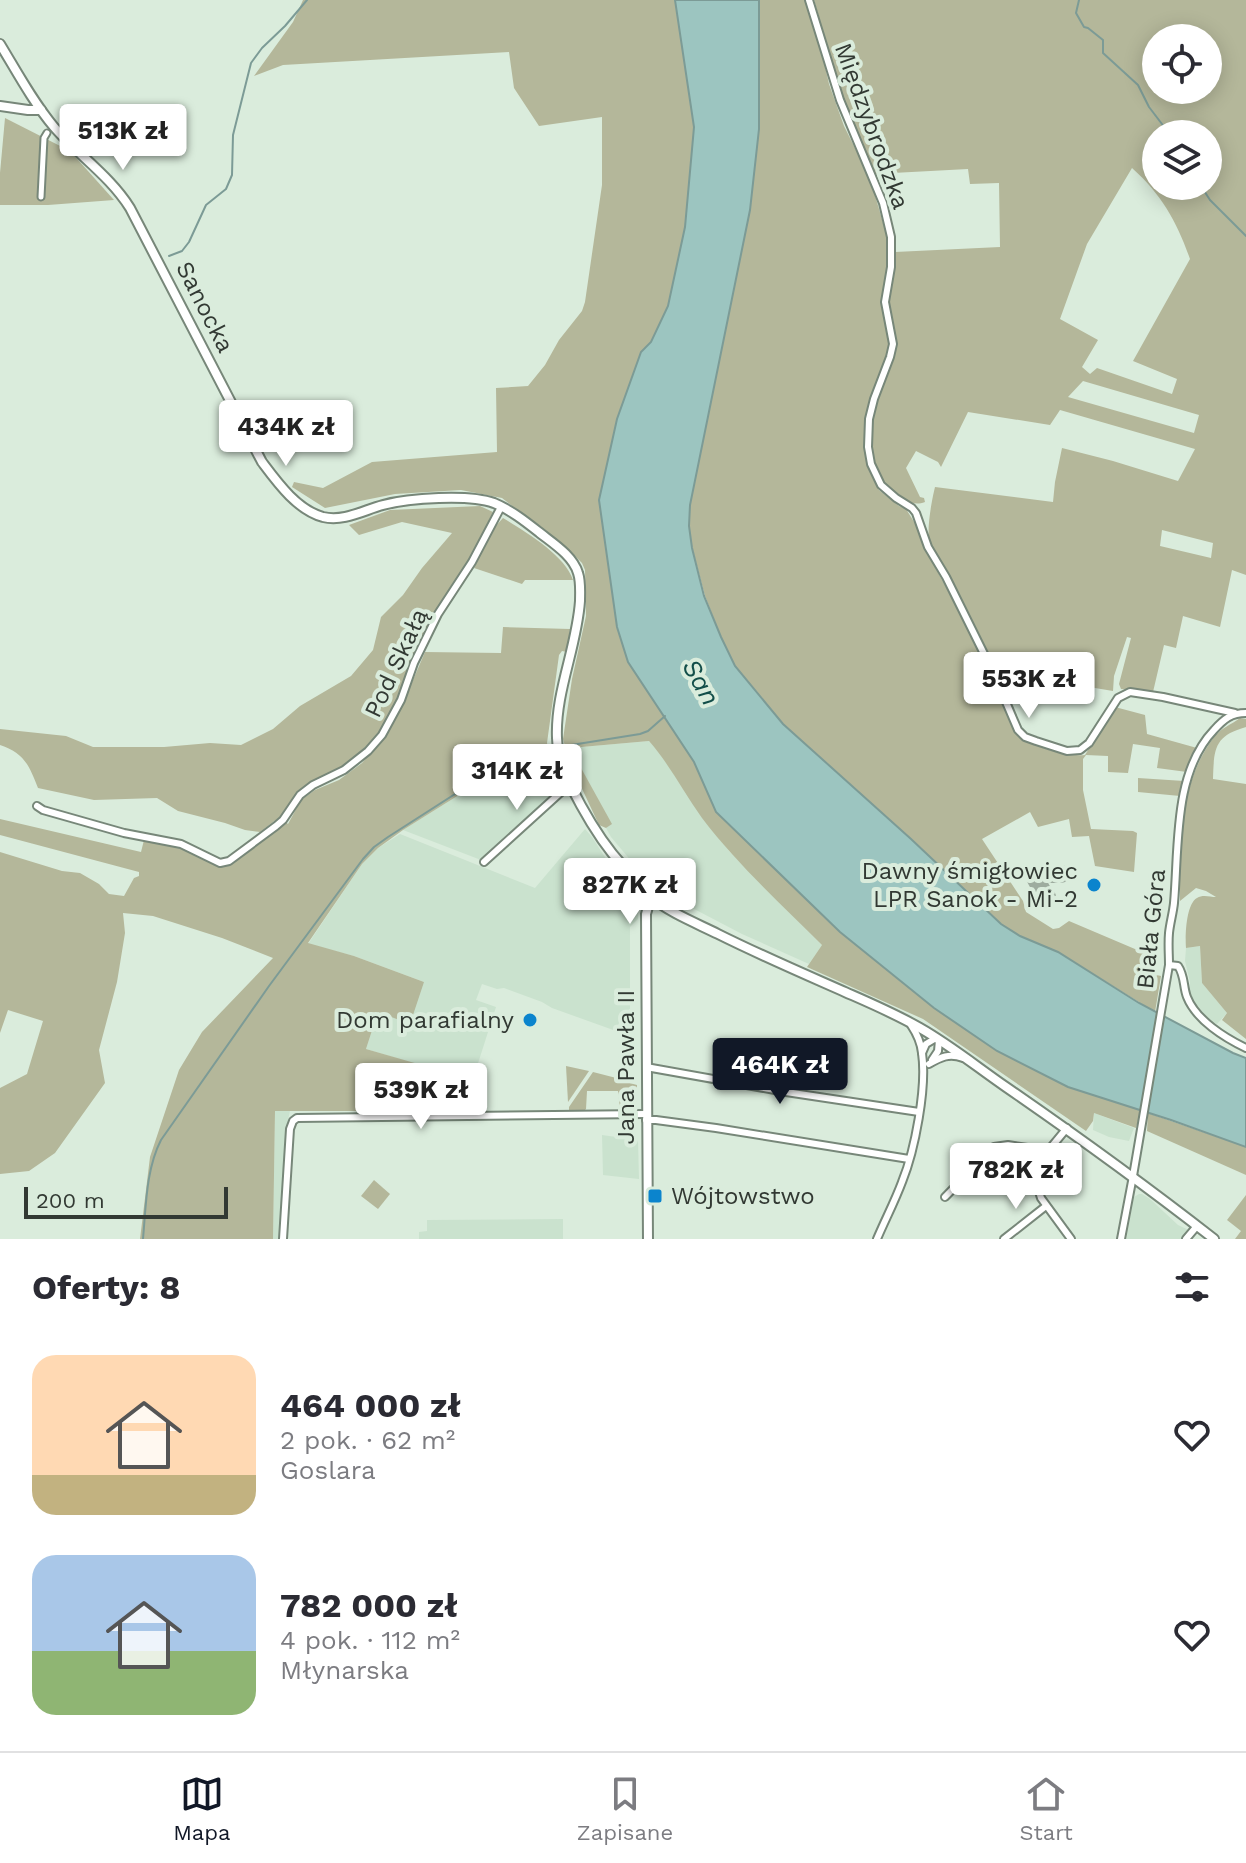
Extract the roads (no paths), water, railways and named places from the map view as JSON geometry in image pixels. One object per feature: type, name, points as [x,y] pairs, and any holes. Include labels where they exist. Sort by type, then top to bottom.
[{"type":"street","name":"Międzybrodzka","points":[[809,0],[840,100],[883,203],[891,237],[891,267],[885,302],[893,344],[869,419],[868,447],[873,472],[887,492],[916,513],[928,547],[994,674],[1018,730],[1025,737],[1076,751],[1089,743],[1118,698],[1130,692],[1235,713]]},
{"type":"street","name":"Sanocka","points":[[0,44],[41,110],[61,135],[124,199],[262,462],[282,488],[315,514],[331,518],[408,500],[484,500],[501,507]]},
{"type":"street","points":[[0,106],[41,110]]},
{"type":"street","points":[[41,197],[44,138],[47,133]]},
{"type":"street","points":[[501,507],[549,541],[570,559],[578,573],[577,623],[557,727],[558,752],[603,842],[651,896],[728,939],[909,1022],[937,1039],[1067,1128],[1214,1239]]},
{"type":"street","name":"Pod Skałą","points":[[37,806],[124,833],[181,844],[220,863],[229,861],[283,820],[306,790],[344,770],[382,735],[401,700],[414,663],[438,614],[472,562],[501,507]]},
{"type":"street","points":[[1235,713],[1246,713]]},
{"type":"street","name":"Biała Góra","points":[[1121,1239],[1169,965],[1178,823],[1187,779],[1210,734],[1235,713]]},
{"type":"street","points":[[484,862],[571,783]]},
{"type":"street","name":"Jana Pawła II","points":[[648,1239],[646,914],[651,896]]},
{"type":"street","points":[[1169,965],[1178,966],[1183,972],[1187,998],[1195,1011],[1215,1029],[1246,1048]]},
{"type":"street","points":[[877,1239],[903,1181],[919,1112],[922,1053],[919,1038],[909,1022]]},
{"type":"street","points":[[922,1053],[926,1044],[937,1039]]},
{"type":"street","points":[[923,1073],[938,1051],[937,1039]]},
{"type":"street","points":[[929,1064],[948,1055],[968,1060]]},
{"type":"street","points":[[646,1067],[919,1112]]},
{"type":"street","points":[[283,1239],[290,1129],[297,1118],[646,1117],[909,1159]]},
{"type":"street","points":[[1067,1128],[1048,1151],[1037,1191],[1071,1239]]},
{"type":"street","points":[[945,1197],[994,1147],[1008,1145],[1048,1151]]},
{"type":"street","points":[[1004,1239],[1046,1206]]},
{"type":"street","points":[[1186,1239],[1197,1226]]},
{"type":"water","name":"San","points":[[675,0],[759,0],[759,129],[750,210],[690,505],[689,526],[704,596],[735,666],[783,724],[1001,924],[1058,952],[1139,1003],[1246,1058],[1246,1147],[1068,1087],[997,1051],[934,1008],[840,932],[716,812],[694,762],[628,662],[617,627],[599,500],[617,419],[641,352],[651,342],[668,306],[685,227],[694,127]]},
{"type":"waterway","points":[[169,256],[182,251],[206,205],[226,189],[232,175],[233,135],[251,63],[307,0]]},
{"type":"waterway","points":[[1079,0],[1076,13],[1084,27],[1103,40],[1103,53],[1138,85],[1159,120]]},
{"type":"waterway","points":[[1210,200],[1246,236]]},
{"type":"waterway","points":[[565,746],[640,734],[665,716]]},
{"type":"waterway","points":[[143,1239],[150,1175],[161,1140],[363,859],[388,837],[519,753],[550,748]]},
{"type":"place","name":"Dawny śmigłowiec LPR Sanok - Mi-2","points":[[1094,885]]},
{"type":"place","name":"Dom parafialny","points":[[530,1020]]},
{"type":"place","name":"Wójtowstwo","points":[[655,1196]]}]
